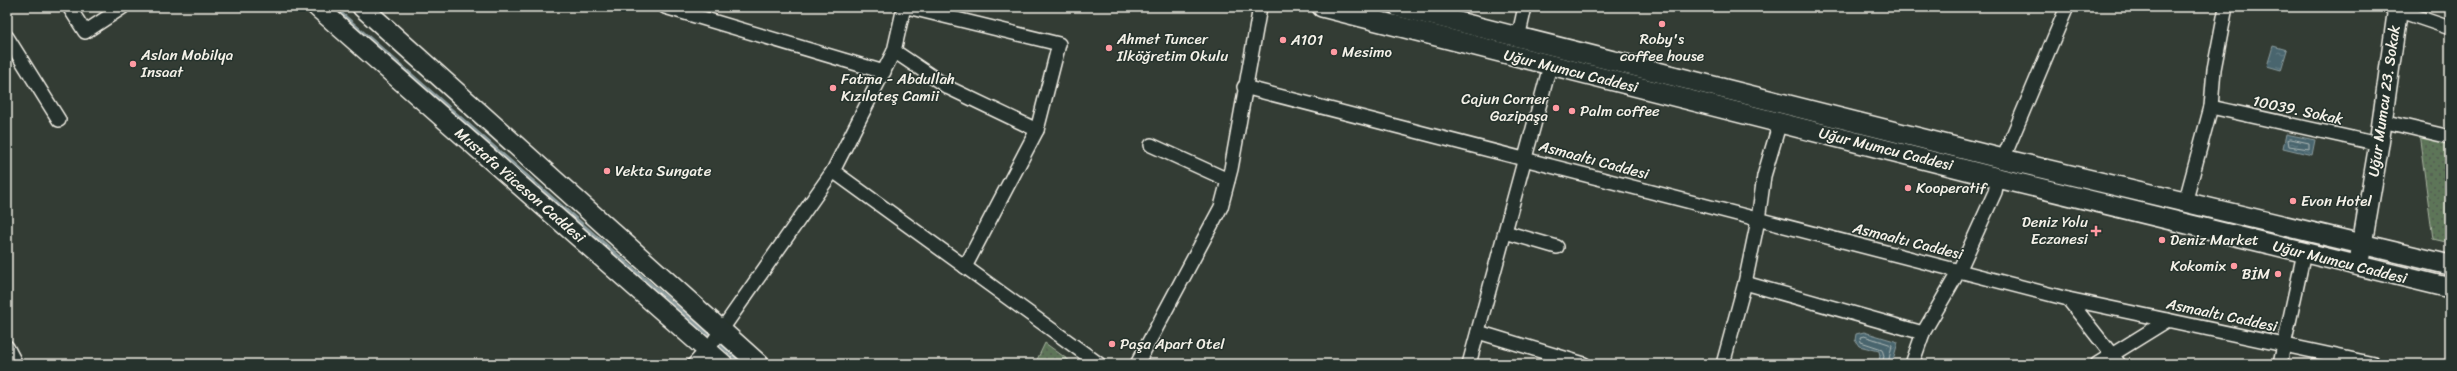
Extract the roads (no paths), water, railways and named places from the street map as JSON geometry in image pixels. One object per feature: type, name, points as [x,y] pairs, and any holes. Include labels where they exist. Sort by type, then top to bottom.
[{"type":"main road","name":"Mustafa Yüceson Caddesi","points":[[316,7],[714,340],[759,364]]},
{"type":"main road","name":"Mustafa Yüceson Caddesi","points":[[362,7],[714,340],[723,364]]},
{"type":"main road","name":"Uğur Mumcu Caddesi","points":[[1322,7],[1550,66],[1780,122],[1998,178],[2450,288]]},
{"type":"main road","name":"Uğur Mumcu Caddesi","points":[[1399,7],[2003,160],[2450,265]]},
{"type":"main road","name":"Uğur Mumcu 23. Sokak","points":[[2357,265],[2364,246],[2382,121],[2395,8]]},
{"type":"main road","points":[[1998,178],[2003,160]]},
{"type":"street","points":[[69,7],[85,32],[123,7]]},
{"type":"street","points":[[665,7],[884,72]]},
{"type":"street","points":[[694,364],[714,340],[833,171],[894,51],[906,7],[1059,44],[1038,130],[965,267]]},
{"type":"street","points":[[1137,364],[1221,207],[1228,180],[1244,86],[1260,7]]},
{"type":"street","points":[[1518,38],[1525,7]]},
{"type":"street","points":[[2003,160],[2067,7]]},
{"type":"street","points":[[2395,8],[2450,28]]},
{"type":"street","points":[[2185,203],[2211,107],[2214,69],[2225,12]]},
{"type":"street","points":[[7,37],[59,120]]},
{"type":"street","points":[[894,51],[950,88],[1038,130]]},
{"type":"street","name":"Asmaaltı Caddesi","points":[[1469,364],[1550,66]]},
{"type":"street","name":"Asmaaltı Caddesi","points":[[1244,86],[2068,299],[2374,364]]},
{"type":"street","name":"10039. Sokak","points":[[2211,107],[2379,144]]},
{"type":"street","points":[[2382,121],[2450,137]]},
{"type":"street","points":[[1723,364],[1745,284],[1758,220],[1764,176],[1780,122]]},
{"type":"street","points":[[1151,145],[1228,180]]},
{"type":"street","points":[[833,171],[1099,364]]},
{"type":"street","points":[[1912,364],[1923,333],[1959,271],[1995,192],[1998,178]]},
{"type":"street","points":[[1506,232],[1558,247]]},
{"type":"street","points":[[2280,364],[2304,253]]},
{"type":"street","points":[[1745,284],[1923,333]]},
{"type":"street","points":[[2068,299],[2115,359]]},
{"type":"street","points":[[2097,364],[2115,359],[2168,320]]},
{"type":"street","points":[[1478,332],[1584,364]]},
{"type":"street","points":[[7,347],[16,364]]},
{"type":"water","points":[[2273,46],[2287,50],[2281,70],[2267,66]]},
{"type":"water","points":[[2286,134],[2315,140],[2312,155],[2283,148]]},
{"type":"water","points":[[1864,332],[1898,342],[1892,364],[1878,364],[1880,356],[1879,351],[1859,346],[1855,340],[1856,334]]},
{"type":"waterway","points":[[334,7],[712,338]]},
{"type":"waterway","points":[[717,342],[742,364]]},
{"type":"place","name":"Roby's coffee house","points":[[1662,24]]},
{"type":"place","name":"A101","points":[[1283,40]]},
{"type":"place","name":"Ahmet Tuncer Ilköğretim Okulu","points":[[1109,48]]},
{"type":"place","name":"Mesimo","points":[[1334,52]]},
{"type":"place","name":"Aslan Mobilya Insaat","points":[[133,64]]},
{"type":"place","name":"Fatma - Abdullah Kızılateş Camii","points":[[833,88]]},
{"type":"place","name":"Cajun Corner Gazipaşa","points":[[1556,108]]},
{"type":"place","name":"Palm coffee","points":[[1572,111]]},
{"type":"place","name":"Vekta Sungate","points":[[607,171]]},
{"type":"place","name":"Kooperatif","points":[[1908,188]]},
{"type":"place","name":"Evon Hotel","points":[[2293,201]]},
{"type":"place","name":"Deniz Yolu Eczanesi","points":[[2096,231]]},
{"type":"place","name":"Deniz Market","points":[[2162,240]]},
{"type":"place","name":"Kokomix","points":[[2234,266]]},
{"type":"place","name":"BİM","points":[[2278,274]]},
{"type":"place","name":"Paşa Apart Otel","points":[[1112,344]]}]
